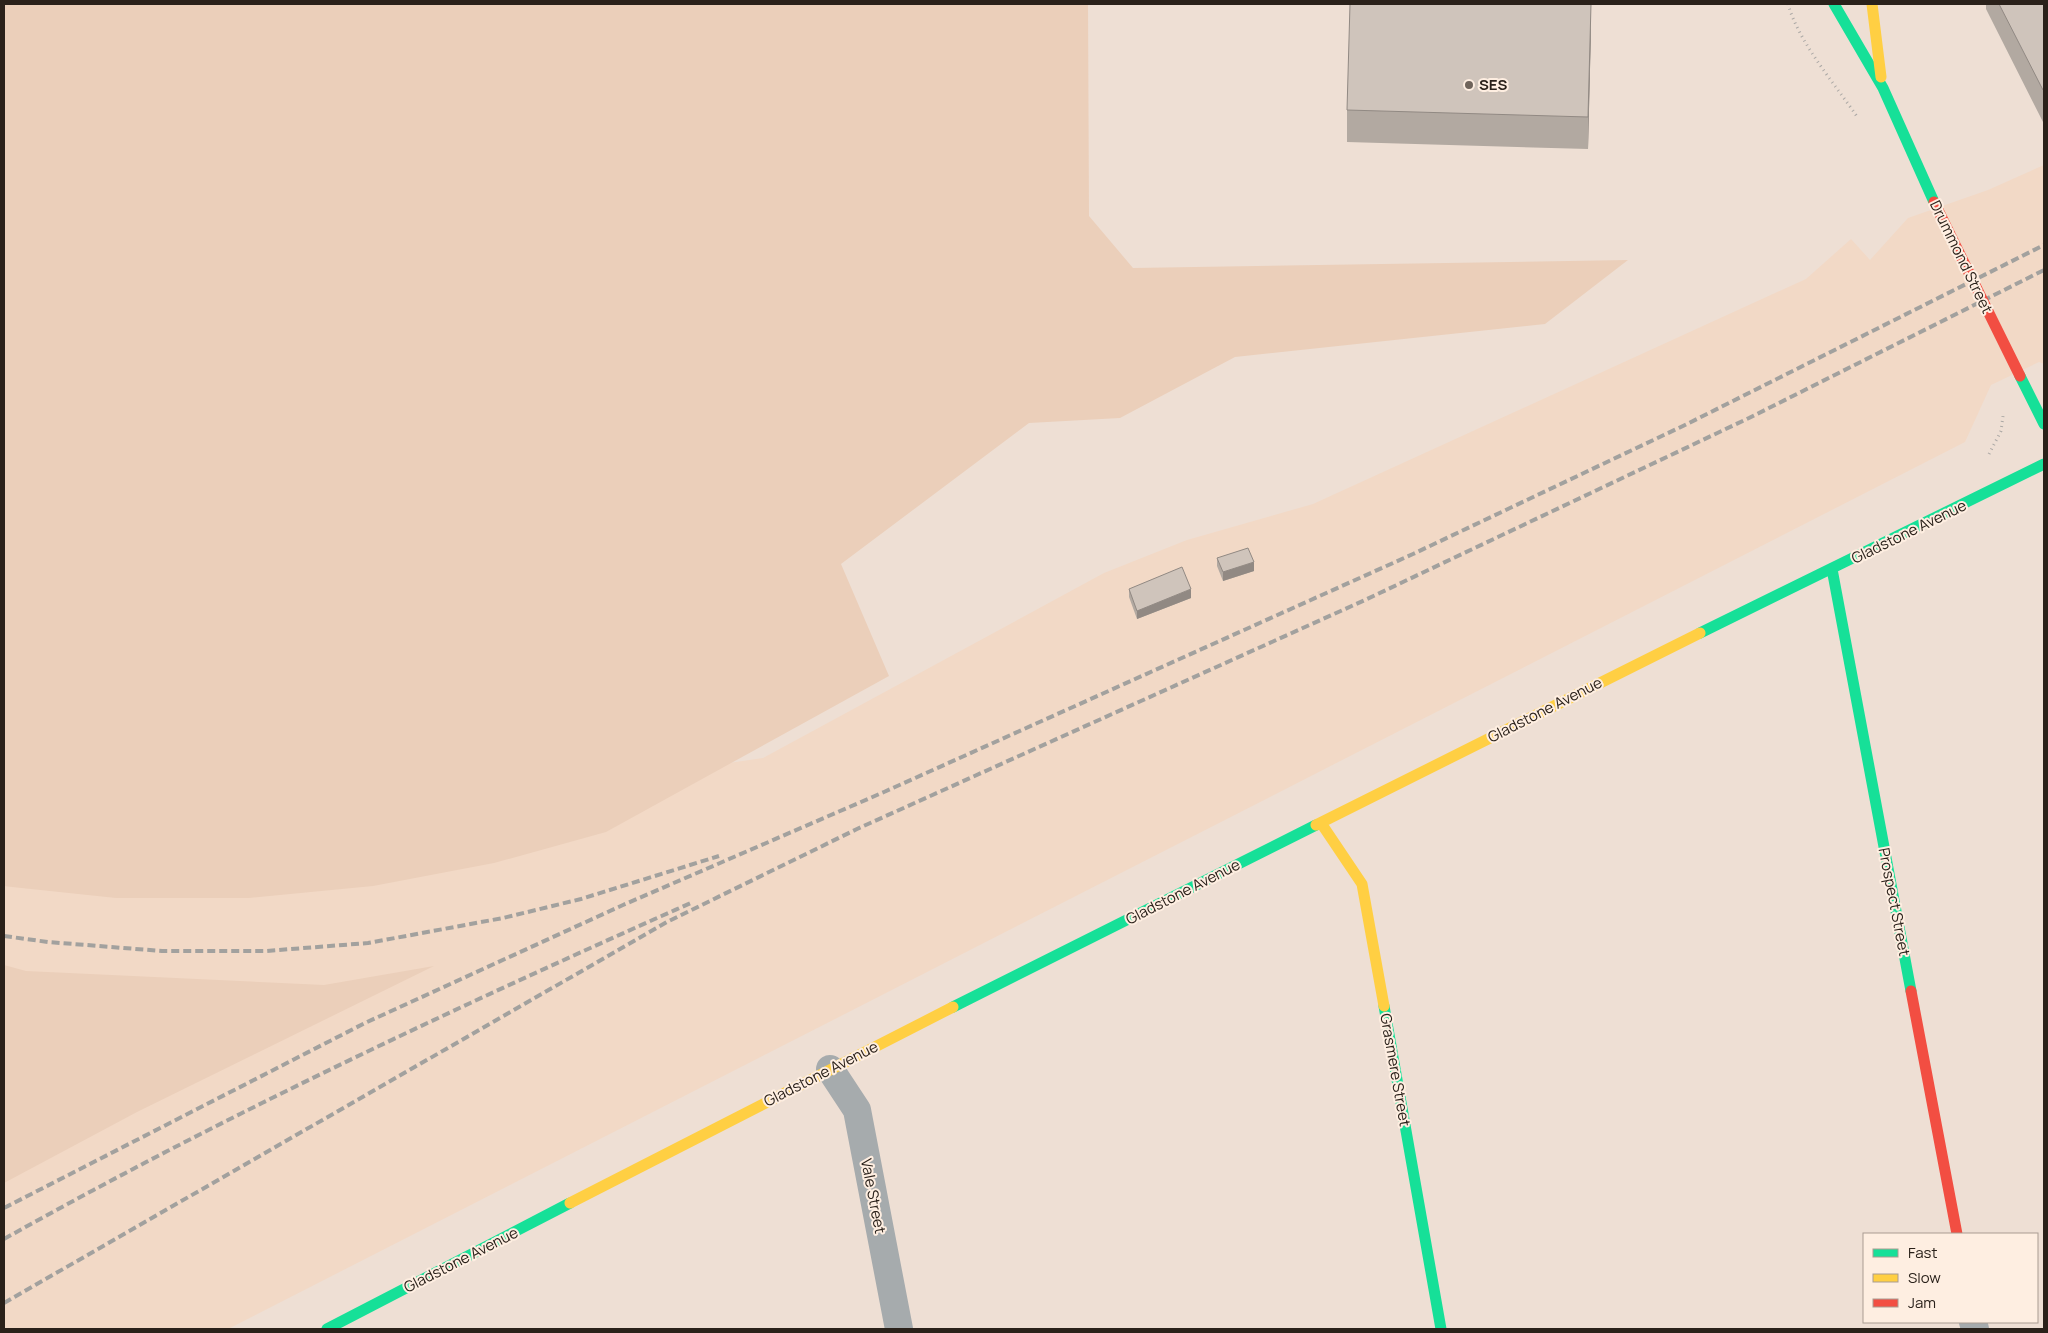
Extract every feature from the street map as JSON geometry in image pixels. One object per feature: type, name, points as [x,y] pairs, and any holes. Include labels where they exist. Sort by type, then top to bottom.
[{"type":"main road","name":"Drummond Street","points":[[1834,4],[1883,88],[1934,202],[2044,424]]},
{"type":"main road","name":"Drummond Street","points":[[1872,4],[1883,88]]},
{"type":"main road","name":"Gladstone Avenue","points":[[341,1326],[830,1069],[1321,822],[2044,464]]},
{"type":"main road","name":"Prospect Street","points":[[1832,569],[1957,1233]]},
{"type":"main road","name":"Grasmere Street","points":[[1321,822],[1362,884],[1440,1329]]},
{"type":"street","name":"Vale Street","points":[[830,1069],[857,1110],[899,1329]]},
{"type":"path","points":[[1788,4],[1800,35],[1860,121]]},
{"type":"shaded area","points":[[4,4],[1088,4],[1089,216],[1133,268],[1628,260],[1545,324],[1235,357],[1120,418],[1029,423],[841,564],[889,676],[606,832],[494,863],[373,886],[249,898],[116,898],[4,886]]},
{"type":"shaded area","points":[[2044,165],[2044,364],[2039,362],[1991,385],[1965,442],[228,1329],[4,1329],[4,809],[253,833],[763,758],[1104,573],[1187,540],[1313,504],[1806,279],[1851,239],[1870,260],[1908,218],[1988,190]]},
{"type":"shaded area","points":[[4,965],[26,971],[324,985],[434,966],[137,1112],[4,1183]]},
{"type":"building","name":"SES","points":[[1350,4],[1591,4],[1588,117],[1347,110]]},
{"type":"building","points":[[1999,4],[2044,4],[2044,90],[2043,90]]},
{"type":"building","points":[[1248,548],[1254,562],[1223,572],[1217,558]]},
{"type":"building","points":[[1182,567],[1191,589],[1137,611],[1129,589]]},
{"type":"railway","points":[[4,1208],[365,1023],[623,905],[884,792],[1413,554],[1685,425],[2044,245]]},
{"type":"railway","points":[[4,1303],[667,922],[857,829],[1365,600],[1749,418],[2044,270]]},
{"type":"railway","points":[[4,936],[48,942],[162,951],[266,951],[368,943],[503,918],[581,899],[719,856]]},
{"type":"railway","points":[[4,1239],[173,1148],[258,1105],[431,1021],[693,902]]},
{"type":"traffic: fast","points":[[1834,4],[1883,88],[1934,202]]},
{"type":"traffic: fast","points":[[2020,376],[2044,424]]},
{"type":"traffic: fast","points":[[1700,633],[2044,464]]},
{"type":"traffic: fast","points":[[1832,569],[1911,991]]},
{"type":"traffic: fast","points":[[953,1007],[1316,825]]},
{"type":"traffic: fast","points":[[1384,1006],[1441,1329]]},
{"type":"traffic: fast","points":[[327,1329],[570,1203]]},
{"type":"traffic: slow","points":[[1872,4],[1881,77]]},
{"type":"traffic: slow","points":[[1316,825],[1700,633]]},
{"type":"traffic: slow","points":[[1321,823],[1362,884],[1384,1006]]},
{"type":"traffic: slow","points":[[570,1203],[953,1007]]},
{"type":"traffic: jam","points":[[1934,202],[2020,376]]},
{"type":"traffic: jam","points":[[1911,991],[1957,1233]]},
{"type":"place","name":"SES","points":[[1469,85]]}]
